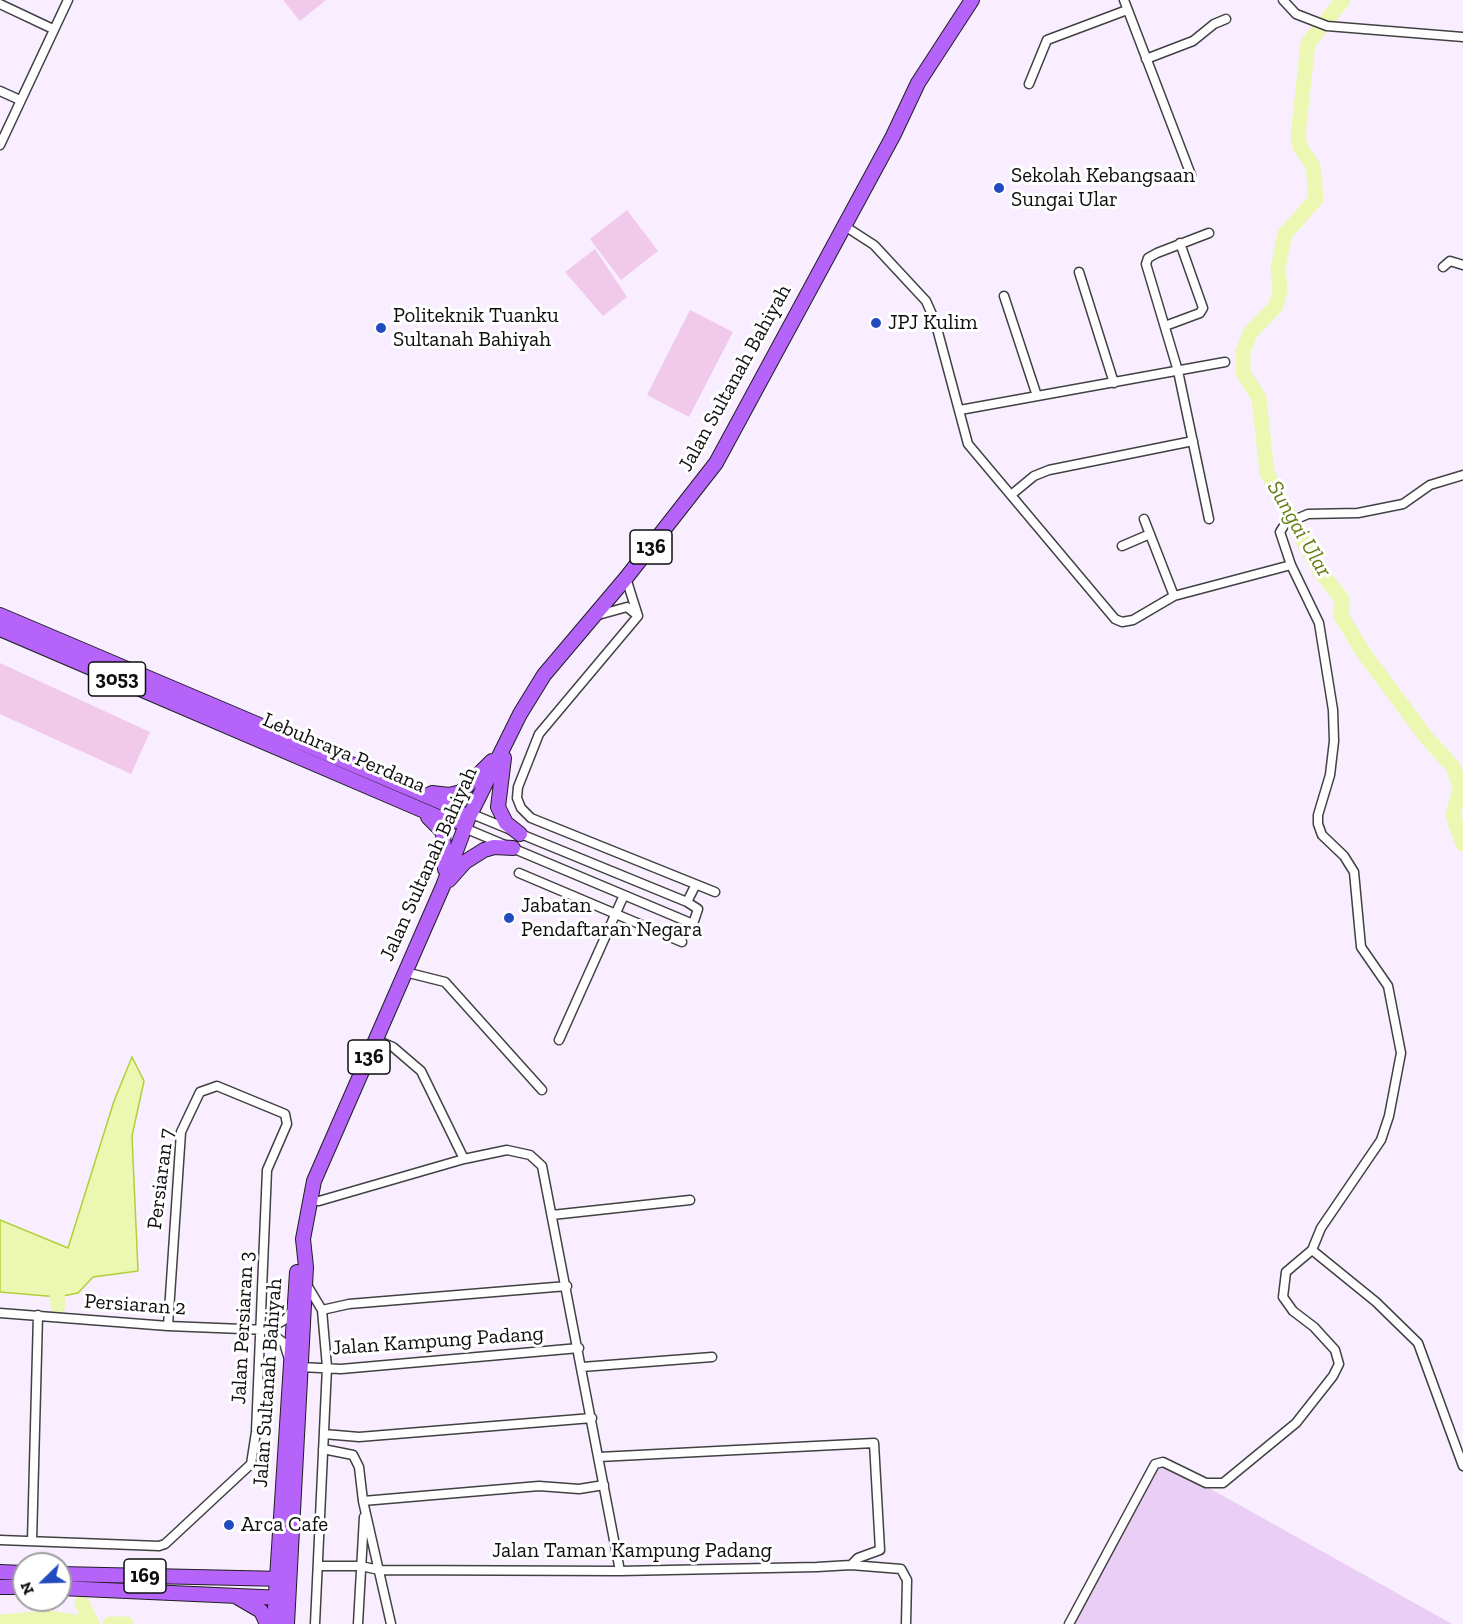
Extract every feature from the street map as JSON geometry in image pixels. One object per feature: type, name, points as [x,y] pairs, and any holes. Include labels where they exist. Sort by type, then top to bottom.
[{"type":"main road","name":"Jalan Sultanah Bahiyah","points":[[287,1624],[282,1598],[295,1363],[294,1307],[297,1266],[302,1253],[309,1200],[314,1181],[443,886],[467,820],[544,675],[626,578],[716,464],[893,136],[918,83],[972,0]]},
{"type":"main road","name":"Lebuhraya Perdana","points":[[0,615],[284,734],[400,793],[450,822],[467,820]]},
{"type":"main road","name":"Lebuhraya Perdana","points":[[0,629],[379,790],[400,793],[455,808],[467,820]]},
{"type":"main road","points":[[235,728],[284,734],[304,750],[354,772],[379,790]]},
{"type":"main road","points":[[400,793],[440,795],[461,792],[506,745]]},
{"type":"main road","points":[[506,745],[498,807],[506,823],[519,834]]},
{"type":"main road","points":[[400,793],[443,832],[446,843],[443,886]]},
{"type":"main road","points":[[443,886],[473,855],[494,847],[513,848]]},
{"type":"main road","name":"Jalan Sultanah Bahiyah","points":[[283,1579],[278,1553],[295,1363],[305,1282],[306,1267],[302,1253]]},
{"type":"main road","points":[[230,1578],[261,1570],[278,1553]]},
{"type":"main road","name":"169","points":[[72,1574],[283,1579]]},
{"type":"main road","name":"169","points":[[72,1588],[282,1598]]},
{"type":"main road","points":[[229,1594],[257,1608],[267,1624]]},
{"type":"main road","name":"Jalan Sultanah Bahiyah","points":[[274,1624],[282,1598]]},
{"type":"street","points":[[0,145],[68,0]]},
{"type":"street","points":[[1124,0],[1191,175]]},
{"type":"street","points":[[1283,0],[1296,14],[1327,26],[1463,37]]},
{"type":"street","points":[[0,4],[53,29]]},
{"type":"street","points":[[1029,84],[1047,40],[1127,10]]},
{"type":"street","points":[[1146,59],[1193,41],[1214,24],[1226,19]]},
{"type":"street","points":[[0,91],[20,100]]},
{"type":"street","points":[[843,225],[874,245],[926,301],[936,321],[969,444],[1115,619],[1122,622],[1133,620],[1174,596],[1291,565]]},
{"type":"street","points":[[1209,233],[1157,253],[1148,258],[1146,264],[1178,371],[1209,519]]},
{"type":"street","points":[[1165,326],[1200,313],[1203,308],[1180,243]]},
{"type":"street","points":[[1443,267],[1450,261],[1463,265]]},
{"type":"street","points":[[1079,272],[1114,383]]},
{"type":"street","points":[[1004,296],[1037,396]]},
{"type":"street","points":[[960,410],[1225,362]]},
{"type":"street","points":[[1011,495],[1034,476],[1049,470],[1193,441]]},
{"type":"street","points":[[1069,1624],[1155,1464],[1162,1462],[1206,1482],[1223,1483],[1296,1423],[1333,1376],[1339,1364],[1335,1350],[1314,1327],[1293,1311],[1283,1297],[1286,1272],[1312,1250],[1321,1228],[1384,1134],[1401,1053],[1388,986],[1361,947],[1354,872],[1344,856],[1322,835],[1318,824],[1318,815],[1330,775],[1333,710],[1318,623],[1280,537],[1285,524],[1300,516],[1316,513],[1358,513],[1388,507],[1413,500],[1430,485],[1463,475]]},
{"type":"street","points":[[1144,519],[1174,596]]},
{"type":"street","points":[[1122,546],[1150,534]]},
{"type":"street","points":[[626,578],[638,616]]},
{"type":"street","points":[[594,616],[615,608],[627,607],[638,616]]},
{"type":"street","points":[[638,616],[539,734],[518,787],[517,798],[521,808],[531,818],[695,886],[715,892]]},
{"type":"street","points":[[467,820],[519,834],[687,902],[698,909],[693,924],[513,848],[467,820]]},
{"type":"street","points":[[519,873],[682,942]]},
{"type":"street","points":[[687,902],[695,886]]},
{"type":"street","points":[[559,1040],[624,895]]},
{"type":"street","points":[[405,972],[445,982],[542,1090]]},
{"type":"street","points":[[376,1040],[393,1047],[421,1071],[464,1158]]},
{"type":"street","name":"Persiaran 7","points":[[168,1326],[181,1132],[200,1092],[207,1087],[216,1086],[248,1098]]},
{"type":"street","name":"Jalan Persiaran 3","points":[[32,1541],[159,1546],[165,1544],[251,1464],[256,1432],[264,1330],[267,1170],[287,1124],[285,1114],[248,1098]]},
{"type":"street","points":[[309,1200],[320,1201],[464,1158],[507,1150],[530,1155],[542,1166],[579,1347],[620,1571]]},
{"type":"street","points":[[552,1215],[690,1200]]},
{"type":"street","points":[[1312,1250],[1376,1302],[1418,1343],[1463,1466]]},
{"type":"street","points":[[305,1282],[322,1310],[327,1368],[315,1624]]},
{"type":"street","points":[[322,1310],[349,1304],[567,1286]]},
{"type":"street","points":[[264,1330],[286,1319],[294,1307]]},
{"type":"street","name":"Persiaran 2","points":[[0,1313],[168,1326],[264,1330]]},
{"type":"street","points":[[0,1540],[32,1541],[38,1315]]},
{"type":"street","points":[[264,1330],[284,1343],[295,1363]]},
{"type":"street","name":"Jalan Kampung Padang","points":[[295,1363],[342,1370],[579,1347]]},
{"type":"street","points":[[582,1367],[712,1357]]},
{"type":"street","points":[[324,1434],[359,1437],[592,1418]]},
{"type":"street","name":"Jalan Taman Kampung Padang","points":[[318,1566],[361,1566],[379,1570],[620,1571],[851,1565],[858,1558],[880,1550],[874,1443],[599,1457]]},
{"type":"street","points":[[323,1449],[353,1455],[359,1467],[364,1504],[391,1624]]},
{"type":"street","points":[[364,1504],[539,1486],[579,1489],[604,1485]]},
{"type":"street","points":[[358,1624],[364,1504]]},
{"type":"street","points":[[851,1565],[901,1569],[907,1580],[906,1624]]},
{"type":"shaded area","points":[[283,0],[326,0],[300,21]]},
{"type":"shaded area","points":[[627,210],[658,251],[621,280],[590,239]]},
{"type":"shaded area","points":[[595,249],[627,297],[603,316],[565,272]]},
{"type":"shaded area","points":[[690,310],[733,332],[689,417],[647,395]]},
{"type":"shaded area","points":[[0,663],[150,732],[131,774],[0,714]]},
{"type":"shaded area","points":[[132,1057],[144,1081],[132,1136],[138,1271],[93,1277],[78,1293],[58,1297],[0,1292],[0,1220],[68,1248],[114,1101]]},
{"type":"shaded area","points":[[1159,1460],[1452,1624],[1066,1624]]},
{"type":"waterway","name":"Sungai Ular","points":[[1343,0],[1308,43],[1298,135],[1300,147],[1313,166],[1316,199],[1285,234],[1278,268],[1280,290],[1276,306],[1250,333],[1243,352],[1243,373],[1259,398],[1267,473],[1319,570],[1342,599],[1341,616],[1363,652],[1426,737],[1453,767],[1460,788],[1453,816],[1463,844]]},
{"type":"waterway","points":[[56,1279],[58,1306]]},
{"type":"waterway","points":[[82,1603],[92,1624]]},
{"type":"waterway","points":[[0,1622],[48,1618],[89,1624]]},
{"type":"waterway","points":[[110,1624],[126,1624]]},
{"type":"place","name":"Sekolah Kebangsaan Sungai Ular","points":[[999,188]]},
{"type":"place","name":"JPJ Kulim","points":[[876,323]]},
{"type":"place","name":"Politeknik Tuanku Sultanah Bahiyah","points":[[381,328]]},
{"type":"place","name":"Jabatan Pendaftaran Negara","points":[[509,918]]},
{"type":"place","name":"Arca Cafe","points":[[229,1525]]}]
